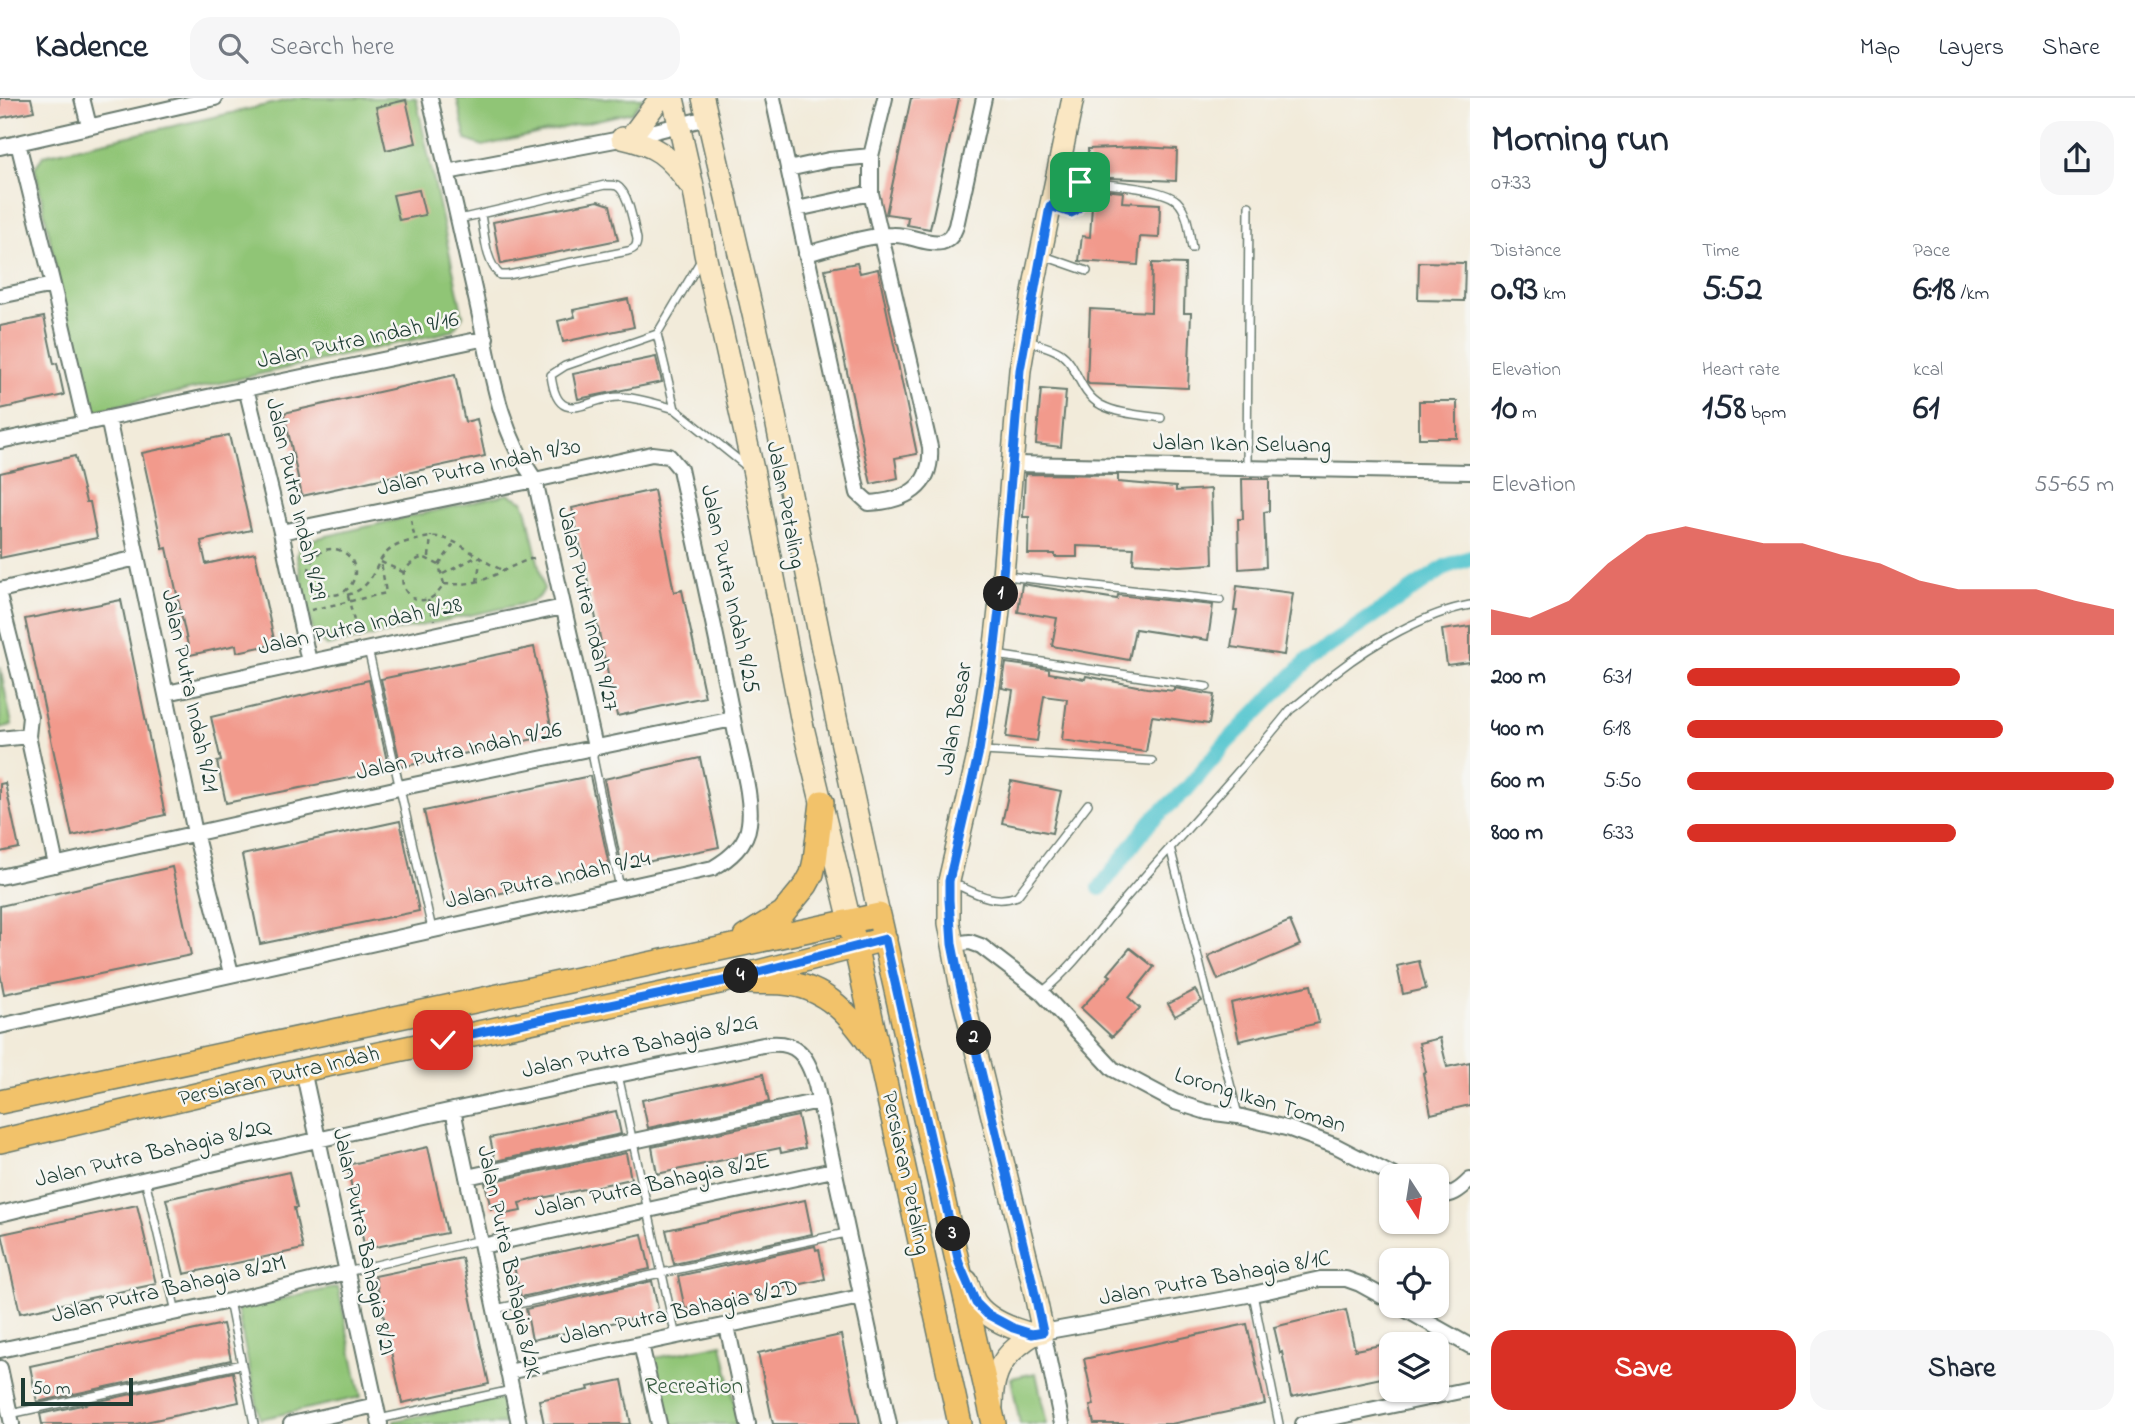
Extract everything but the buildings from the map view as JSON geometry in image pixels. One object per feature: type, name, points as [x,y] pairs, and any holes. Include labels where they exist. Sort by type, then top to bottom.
[{"type":"main road","points":[[660,98],[626,137],[657,149],[678,169],[694,191]]},
{"type":"main road","name":"Jalan Petaling","points":[[673,98],[754,474],[802,723],[850,921]]},
{"type":"main road","name":"Jalan Besar","points":[[1037,1333],[952,944],[949,881],[979,751],[994,654],[1020,370],[1060,151],[1073,98]]},
{"type":"main road","name":"Jalan Petaling","points":[[705,108],[765,366],[879,915]]},
{"type":"main road","points":[[716,949],[746,937],[769,923],[800,895],[812,874],[816,860],[822,802]]},
{"type":"main road","name":"Persiaran Putra Indah","points":[[0,1103],[158,1067],[879,915]]},
{"type":"main road","name":"Persiaran Petaling","points":[[879,915],[993,1418]]},
{"type":"main road","name":"Persiaran Petaling","points":[[850,921],[960,1424]]},
{"type":"main road","name":"Persiaran Putra Indah","points":[[0,1140],[303,1070],[724,981],[885,939]]},
{"type":"main road","points":[[724,981],[783,983],[817,992],[846,1013],[880,1058]]},
{"type":"main road","points":[[155,1105],[99,1107],[94,1105],[92,1099],[93,1094],[101,1088],[158,1067]]},
{"type":"main road","points":[[0,1103],[12,1105],[56,1098],[63,1100],[66,1105],[64,1114],[58,1119],[17,1129],[0,1140]]},
{"type":"main road","points":[[959,1263],[976,1303],[987,1314],[1002,1323],[1037,1333]]},
{"type":"main road","points":[[993,1418],[992,1392],[1000,1365],[1008,1354],[1037,1333]]},
{"type":"street","points":[[82,98],[89,126]]},
{"type":"street","points":[[0,147],[215,98]]},
{"type":"street","name":"Jalan Putra Indah 9/16","points":[[0,441],[485,338],[430,98]]},
{"type":"street","points":[[773,98],[858,492],[869,503],[906,497],[914,491],[928,471],[931,460],[872,193],[872,156],[886,98]]},
{"type":"street","points":[[806,254],[882,235],[896,234],[939,243],[947,240],[953,234],[984,98]]},
{"type":"street","points":[[447,172],[679,124],[705,108]]},
{"type":"street","points":[[18,143],[85,423]]},
{"type":"street","points":[[788,169],[829,160],[872,156]]},
{"type":"street","points":[[797,209],[872,193]]},
{"type":"street","points":[[0,296],[52,285]]},
{"type":"street","points":[[485,338],[498,402],[509,434],[520,459],[535,480]]},
{"type":"street","name":"Jalan Putra Indah 9/29","points":[[246,388],[309,662]]},
{"type":"street","name":"Jalan Putra Indah 9/21","points":[[108,418],[195,833],[231,973]]},
{"type":"street","name":"Jalan Putra Indah 9/30","points":[[281,532],[652,454],[670,456],[680,469]]},
{"type":"street","name":"Jalan Ikan Seluang","points":[[1013,464],[1470,472]]},
{"type":"street","name":"Jalan Putra Indah 9/25","points":[[680,469],[733,719]]},
{"type":"street","name":"Jalan Putra Indah 9/27","points":[[535,480],[595,747]]},
{"type":"street","points":[[0,590],[137,558]]},
{"type":"street","points":[[0,599],[30,717],[28,736],[56,865]]},
{"type":"street","name":"Jalan Putra Indah 9/28","points":[[167,693],[309,662],[363,644],[563,607]]},
{"type":"street","name":"Jalan Putra Indah 9/26","points":[[0,877],[399,788],[733,719]]},
{"type":"street","name":"Jalan Putra Indah 9/24","points":[[0,1026],[713,868],[734,852],[747,833],[750,822],[733,719]]},
{"type":"street","points":[[0,738],[28,736]]},
{"type":"street","name":"Lorong Ikan Toman","points":[[952,944],[970,942],[981,946],[1041,992],[1113,1069],[1175,1102],[1207,1112],[1238,1116],[1290,1129],[1336,1146],[1379,1168]]},
{"type":"street","name":"Jalan Putra Bahagia 8/2G","points":[[317,1139],[763,1045],[776,1043],[796,1048],[811,1068],[889,1424]]},
{"type":"street","name":"Jalan Putra Bahagia 8/2I","points":[[303,1070],[378,1416]]},
{"type":"street","points":[[467,1177],[819,1101]]},
{"type":"street","name":"Jalan Putra Bahagia 8/2K","points":[[453,1110],[519,1424]]},
{"type":"street","name":"Jalan Putra Bahagia 8/2Q","points":[[0,1214],[317,1139]]},
{"type":"street","name":"Jalan Putra Bahagia 8/2E","points":[[481,1243],[833,1170]]},
{"type":"street","points":[[1449,1195],[1457,1192],[1470,1180]]},
{"type":"street","name":"Jalan Putra Bahagia 8/2M","points":[[0,1350],[229,1301],[347,1272]]},
{"type":"street","name":"Jalan Putra Bahagia 8/1C","points":[[1037,1333],[1253,1294],[1320,1279],[1346,1279],[1379,1294]]},
{"type":"street","name":"Jalan Putra Bahagia 8/2D","points":[[508,1372],[860,1297]]},
{"type":"street","points":[[1420,1318],[1470,1346]]},
{"type":"street","points":[[727,1326],[748,1424]]},
{"type":"street","points":[[1037,1333],[1062,1424]]},
{"type":"street","points":[[642,1344],[659,1424]]},
{"type":"street","points":[[0,1368],[11,1419]]},
{"type":"street","points":[[1306,1424],[1470,1389]]},
{"type":"street","points":[[291,1424],[378,1416]]},
{"type":"lane","points":[[1050,206],[1071,213],[1077,211],[1081,204],[1080,182],[1060,151]]},
{"type":"lane","points":[[1080,182],[1167,194],[1178,202],[1186,216],[1192,248]]},
{"type":"lane","points":[[459,219],[605,185],[614,186],[619,187],[627,198],[637,245],[634,249],[621,253],[500,275],[490,261],[481,215]]},
{"type":"lane","points":[[1247,467],[1249,206]]},
{"type":"lane","points":[[705,254],[657,334],[565,366],[551,375],[553,393],[562,404],[573,408],[620,397],[675,409],[754,474]]},
{"type":"lane","points":[[1040,254],[1087,271]]},
{"type":"lane","points":[[657,334],[675,409]]},
{"type":"lane","points":[[1025,340],[1062,354],[1084,391],[1100,405],[1113,410],[1161,418]]},
{"type":"lane","points":[[1003,575],[1220,600]]},
{"type":"lane","points":[[1041,992],[1056,981],[1091,942],[1126,897],[1290,710],[1310,696],[1335,672],[1405,627],[1451,608],[1470,605]]},
{"type":"lane","points":[[363,644],[432,929]]},
{"type":"lane","points":[[994,654],[1206,688]]},
{"type":"lane","points":[[595,747],[593,758],[620,888]]},
{"type":"lane","points":[[979,751],[1152,761]]},
{"type":"lane","points":[[949,881],[992,900],[1006,900],[1017,896],[1087,804]]},
{"type":"lane","points":[[1170,847],[1238,1116]]},
{"type":"lane","points":[[618,1074],[677,1337]]},
{"type":"lane","points":[[145,1178],[176,1312]]},
{"type":"lane","points":[[495,1309],[846,1233]]},
{"type":"lane","points":[[347,1272],[481,1243]]},
{"type":"lane","points":[[1253,1294],[1279,1424]]},
{"type":"lane","points":[[229,1301],[254,1424]]},
{"type":"lane","points":[[11,1419],[242,1364]]},
{"type":"lane","points":[[378,1416],[512,1390]]},
{"type":"path","points":[[411,517],[415,540]]},
{"type":"path","points":[[429,559],[431,536]]},
{"type":"path","points":[[347,595],[362,589],[391,548],[431,536],[455,542],[480,560],[505,571]]},
{"type":"path","points":[[439,565],[455,542]]},
{"type":"path","points":[[346,590],[331,594],[321,593],[310,582],[309,566],[322,551],[339,550],[352,559],[355,575],[346,590],[363,644]]},
{"type":"path","points":[[423,556],[429,559],[439,565],[444,583],[440,592],[428,600],[419,600],[405,592],[402,585],[403,572],[415,559],[423,556]]},
{"type":"path","points":[[443,574],[476,557]]},
{"type":"path","points":[[444,583],[462,585],[477,582],[537,557]]},
{"type":"path","points":[[477,582],[480,560]]},
{"type":"path","points":[[381,562],[403,572]]},
{"type":"path","points":[[308,611],[386,593],[381,562]]},
{"type":"path","points":[[428,600],[434,623]]},
{"type":"green space","points":[[298,98],[416,98],[463,316],[452,331],[86,413],[35,167],[44,155]]},
{"type":"green space","points":[[457,98],[643,98],[632,112],[483,146],[466,140]]},
{"type":"green space","points":[[508,494],[523,501],[527,512],[544,589],[540,596],[531,602],[327,646],[316,638],[297,557],[299,546],[305,541]]},
{"type":"green space","points":[[0,667],[12,725],[0,728]]},
{"type":"green space","points":[[338,1287],[361,1397],[260,1419],[237,1309]]},
{"type":"green space","name":"Recreation","points":[[722,1344],[739,1424],[664,1424],[650,1359]]},
{"type":"green space","points":[[1036,1373],[1047,1424],[1020,1424],[1011,1378]]},
{"type":"green space","points":[[501,1398],[506,1424],[394,1424],[394,1421]]},
{"type":"waterway","points":[[1100,888],[1151,821],[1186,790],[1226,743],[1308,660],[1447,566],[1470,558]]},
{"type":"route","points":[[443,1040],[724,981],[885,939],[959,1263],[976,1303],[987,1314],[1013,1328],[1032,1334],[1043,1332],[961,989],[949,923],[949,881],[979,751],[994,654],[1020,370],[1035,281],[1050,206],[1071,213],[1077,211],[1081,204],[1080,182]]}]
